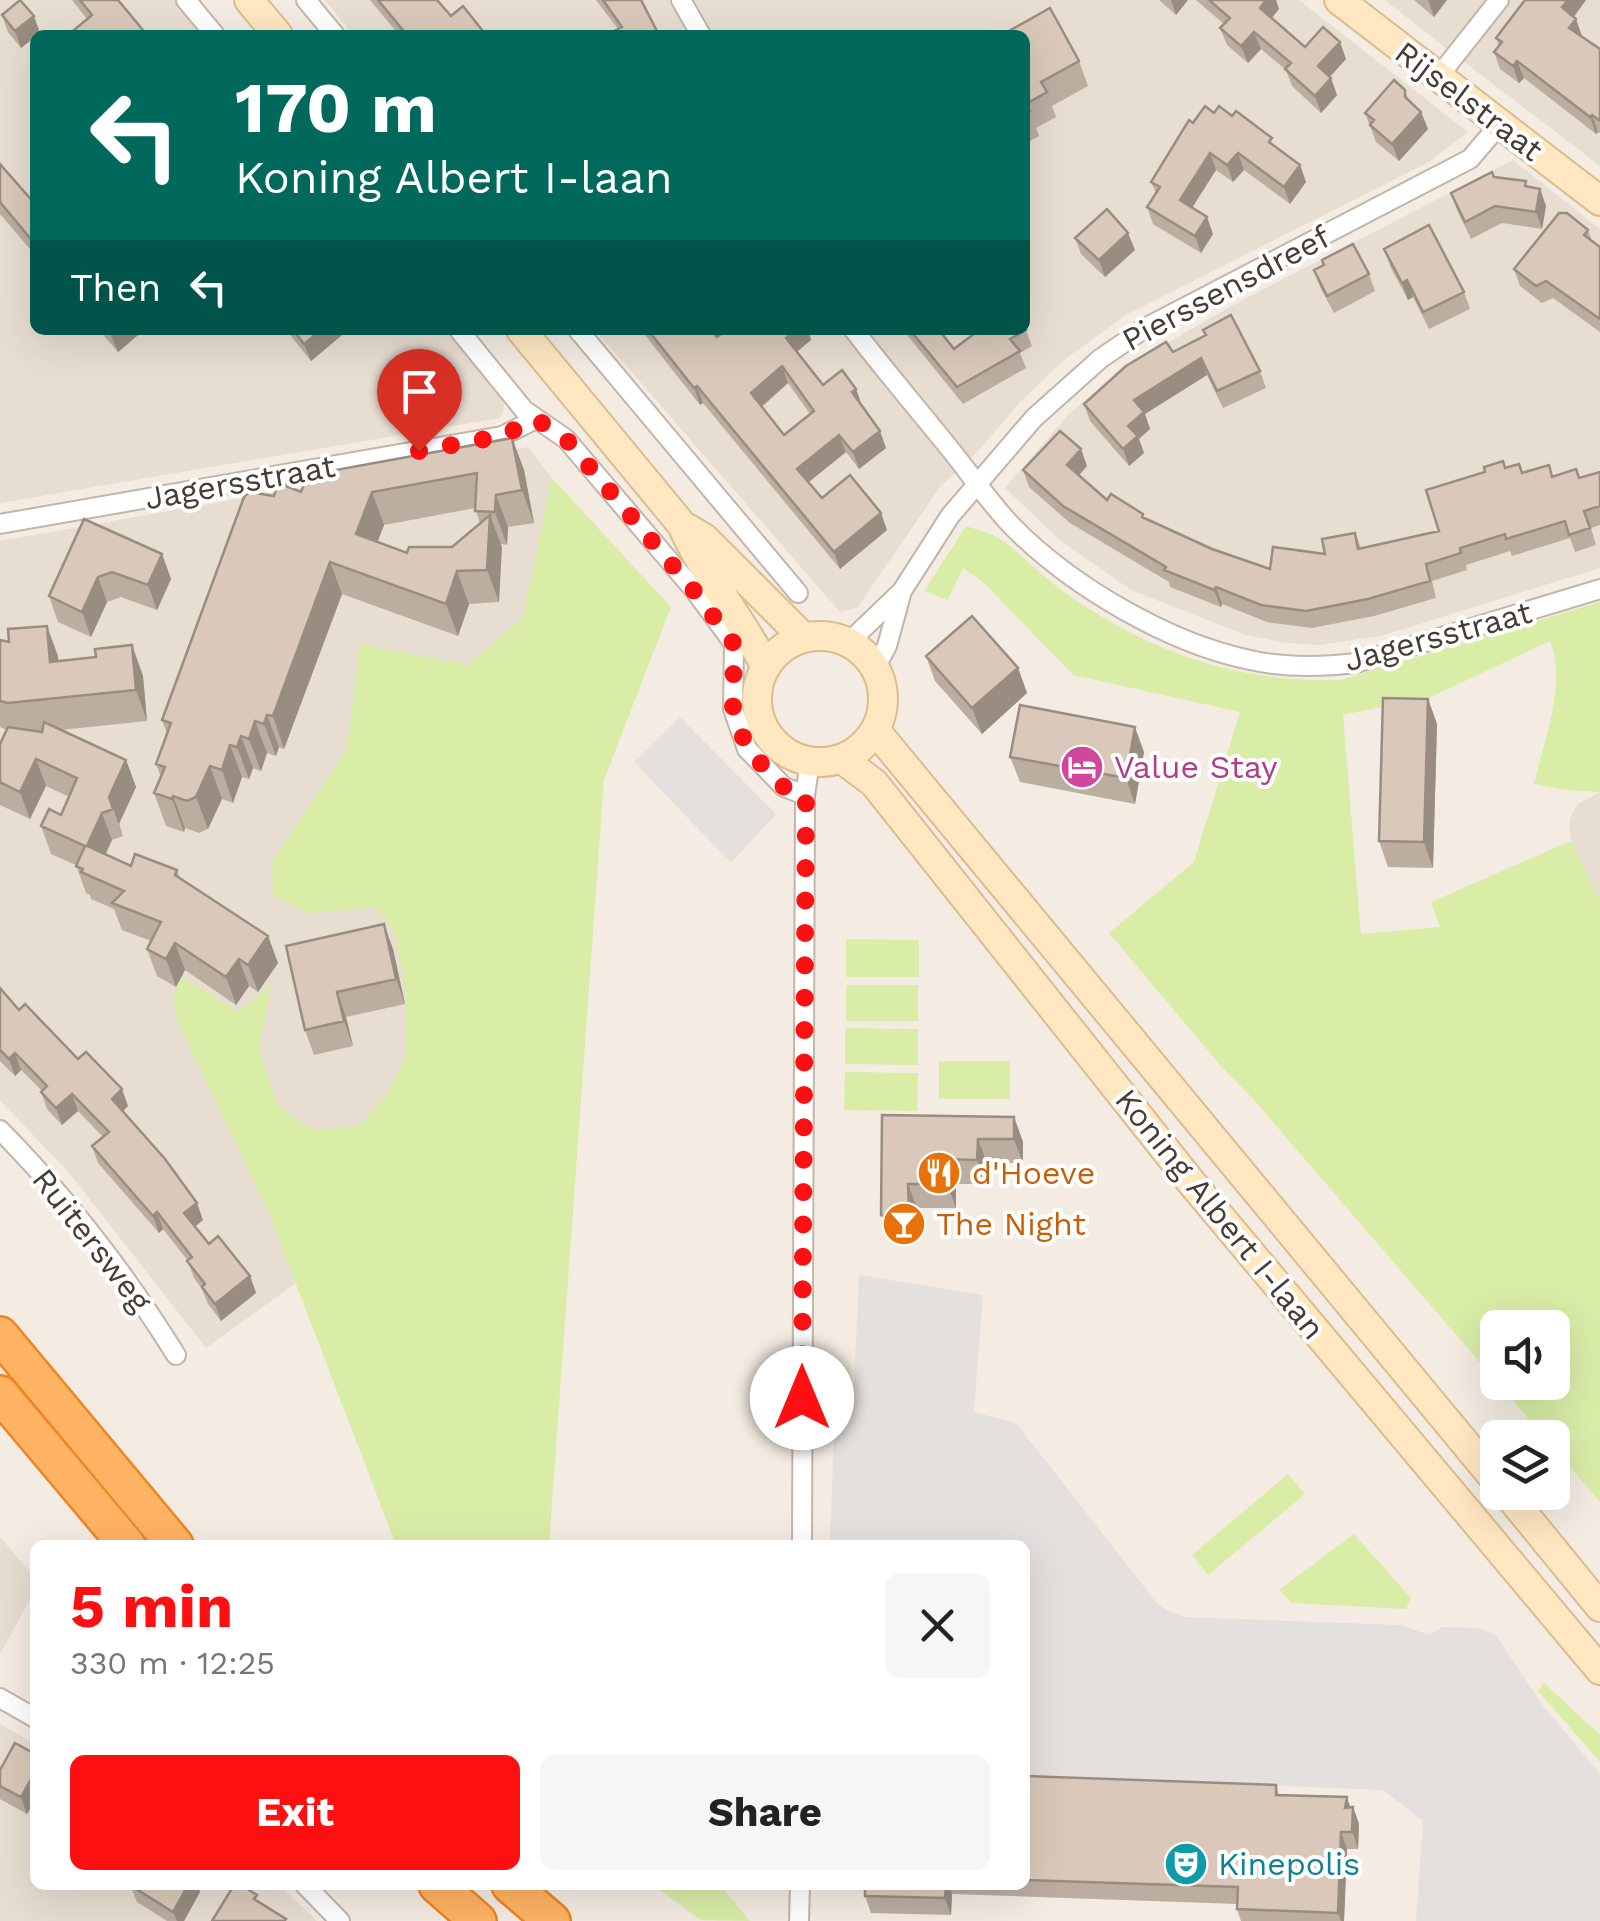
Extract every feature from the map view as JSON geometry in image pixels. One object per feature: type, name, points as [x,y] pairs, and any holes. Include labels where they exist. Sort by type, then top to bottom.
[{"type":"highway","points":[[0,1335],[171,1540]]},
{"type":"highway","points":[[0,1394],[11,1413],[123,1540]]},
{"type":"highway","points":[[444,1890],[478,1921]]},
{"type":"highway","points":[[516,1890],[552,1921]]},
{"type":"main road","points":[[249,0],[274,30]]},
{"type":"main road","name":"Rijselstraat","points":[[1339,0],[1600,200]]},
{"type":"main road","points":[[525,335],[693,537],[804,638]]},
{"type":"main road","points":[[693,537],[766,667]]},
{"type":"main road","points":[[823,636],[848,643],[875,668],[883,696],[875,730],[855,752],[842,759],[810,762],[778,748],[760,718],[759,684],[766,667],[777,653],[804,638],[823,636]]},
{"type":"main road","name":"Koning Albert I-laan","points":[[875,730],[1480,1461]]},
{"type":"main road","name":"Koning Albert I-laan","points":[[842,759],[874,782],[1191,1182],[1600,1670]]},
{"type":"main road","points":[[0,1316],[74,1424]]},
{"type":"main road","points":[[1521,1510],[1600,1606]]},
{"type":"street","points":[[186,0],[211,30]]},
{"type":"street","points":[[306,0],[331,30]]},
{"type":"street","points":[[682,0],[698,30]]},
{"type":"street","points":[[1438,77],[1499,0]]},
{"type":"street","name":"Pierssensdreef","points":[[978,487],[1034,418],[1121,343],[1470,159],[1500,124]]},
{"type":"street","points":[[463,335],[536,419],[566,439],[734,644],[733,708],[747,749],[784,787],[806,795]]},
{"type":"street","points":[[582,335],[798,594]]},
{"type":"street","name":"Jagersstraat","points":[[858,335],[1014,528],[1090,588],[1188,640],[1252,661],[1318,666],[1356,662],[1600,589]]},
{"type":"street","name":"Jagersstraat","points":[[0,524],[502,436],[536,419]]},
{"type":"street","points":[[848,643],[902,591],[950,516],[978,487]]},
{"type":"street","points":[[693,537],[730,513]]},
{"type":"street","points":[[875,668],[887,646],[902,591]]},
{"type":"street","points":[[802,1540],[806,795],[810,762]]},
{"type":"street","name":"Ruitersweg","points":[[0,1130],[56,1188],[129,1280],[176,1355]]},
{"type":"street","points":[[0,1698],[30,1715]]},
{"type":"street","points":[[310,1890],[340,1921]]},
{"type":"street","points":[[799,1921],[800,1890]]},
{"type":"shaded area","points":[[0,0],[175,0],[199,30],[30,30],[30,335],[449,335],[504,403],[503,413],[500,418],[0,503]]},
{"type":"shaded area","points":[[325,0],[1299,0],[1468,132],[1429,162],[1126,315],[1065,359],[940,487],[857,608],[840,612],[599,335],[1030,335],[1030,30],[349,30]]},
{"type":"shaded area","points":[[1385,0],[1600,0],[1600,166],[1442,45]]},
{"type":"shaded area","points":[[1513,160],[1600,229],[1600,568],[1384,635],[1321,645],[1286,643],[1245,635],[1131,590],[1061,541],[1005,488],[1067,416],[1118,371],[1235,304]]},
{"type":"shaded area","points":[[528,447],[552,478],[429,1075],[297,1282],[206,1348],[70,1174],[0,1100],[0,541]]},
{"type":"shaded area","points":[[680,717],[776,814],[731,863],[634,762]]},
{"type":"shaded area","points":[[1600,792],[1600,902],[1571,841],[1569,826],[1578,804]]},
{"type":"shaded area","points":[[859,1275],[983,1295],[974,1412],[1016,1423],[1157,1603],[1168,1611],[1185,1617],[1400,1625],[1430,1635],[1442,1627],[1478,1628],[1496,1635],[1540,1702],[1600,1774],[1600,1921],[1416,1921],[1423,1821],[1383,1790],[1030,1776],[1030,1540],[830,1540],[835,1407],[853,1405]]},
{"type":"shaded area","points":[[0,1537],[30,1572],[30,1599],[0,1654]]},
{"type":"shaded area","points":[[0,1724],[30,1741],[30,1890],[285,1890],[317,1921],[0,1921]]},
{"type":"green space","points":[[552,478],[671,607],[604,780],[549,1540],[394,1540],[266,1206],[175,1016],[174,992],[181,976],[238,1012],[272,984],[259,1050],[278,1106],[313,1130],[358,1126],[387,1095],[405,1056],[405,984],[395,933],[376,907],[309,913],[273,895],[272,862],[347,749],[360,644],[469,665],[523,617]]},
{"type":"green space","points":[[966,526],[998,538],[1067,594],[1164,648],[1266,676],[1340,680],[1600,602],[1600,792],[1534,784],[1555,694],[1555,658],[1550,641],[1433,696],[1343,715],[1361,934],[1440,927],[1431,902],[1571,841],[1600,902],[1600,1502],[1570,1467],[1570,1420],[1529,1420],[1512,1400],[1570,1400],[1570,1310],[1480,1310],[1480,1363],[1109,933],[1194,862],[1240,712],[1073,675],[984,583],[963,568],[948,600],[924,591]]},
{"type":"green space","points":[[846,939],[919,940],[919,977],[846,977]]},
{"type":"green space","points":[[846,985],[918,985],[918,1021],[846,1021]]},
{"type":"green space","points":[[845,1028],[918,1029],[918,1065],[845,1064]]},
{"type":"green space","points":[[939,1061],[1010,1061],[1010,1099],[939,1099]]},
{"type":"green space","points":[[845,1072],[918,1073],[917,1111],[844,1110]]},
{"type":"green space","points":[[1288,1474],[1305,1494],[1208,1575],[1192,1555]]},
{"type":"green space","points":[[1354,1534],[1411,1598],[1406,1609],[1292,1603],[1279,1590]]},
{"type":"green space","points":[[1544,1683],[1600,1735],[1600,1762],[1538,1691]]},
{"type":"green space","points":[[660,1890],[724,1890],[750,1921],[701,1920]]},
{"type":"building","points":[[20,0],[34,16],[15,31],[2,15]]},
{"type":"building","points":[[80,0],[118,0],[143,30],[74,30],[92,15]]},
{"type":"building","points":[[378,0],[437,0],[451,16],[463,6],[482,30],[403,30]]},
{"type":"building","points":[[603,0],[641,0],[656,30],[616,30],[622,27]]},
{"type":"building","points":[[1209,0],[1266,0],[1260,8],[1305,47],[1323,27],[1340,42],[1318,66],[1331,78],[1315,96],[1285,69],[1291,63],[1254,32],[1241,46],[1220,28],[1230,18]]},
{"type":"building","points":[[1525,0],[1568,0],[1562,7],[1576,19],[1569,28],[1600,49],[1599,120],[1517,61],[1513,66],[1494,52],[1502,42],[1496,38]]},
{"type":"building","points":[[1050,8],[1079,61],[1041,82],[1047,92],[1030,102],[1030,30],[1011,30]]},
{"type":"building","points":[[1394,80],[1421,112],[1392,144],[1370,125],[1374,120],[1365,113]]},
{"type":"building","points":[[1205,106],[1214,113],[1219,106],[1232,116],[1236,111],[1300,165],[1284,187],[1238,153],[1227,165],[1210,153],[1180,200],[1207,217],[1195,236],[1147,207],[1160,187],[1151,182],[1189,120],[1193,123]]},
{"type":"building","points":[[0,164],[30,198],[30,238],[0,202]]},
{"type":"building","points":[[1492,172],[1494,177],[1526,181],[1525,186],[1540,189],[1536,212],[1495,206],[1465,222],[1451,193]]},
{"type":"building","points":[[1107,209],[1128,233],[1099,260],[1075,238]]},
{"type":"building","points":[[1559,213],[1567,213],[1588,230],[1584,235],[1600,247],[1600,319],[1546,281],[1536,286],[1514,269]]},
{"type":"building","points":[[1429,225],[1464,292],[1423,312],[1407,280],[1402,283],[1384,249]]},
{"type":"building","points":[[1353,244],[1369,274],[1327,296],[1314,270],[1324,265],[1322,260]]},
{"type":"building","points":[[1231,315],[1260,371],[1217,391],[1201,358],[1134,400],[1144,412],[1128,426],[1138,436],[1123,449],[1084,404],[1126,366],[1166,342],[1173,352],[1206,335],[1203,330]]},
{"type":"building","points":[[297,335],[315,335],[304,344]]},
{"type":"building","points":[[652,335],[790,335],[786,338],[823,385],[842,370],[856,389],[852,392],[880,431],[853,452],[839,435],[797,469],[822,498],[850,475],[881,513],[834,552],[697,386],[694,388]],"holes":[[[782,366],[814,411],[784,435],[751,393]]]},
{"type":"building","points":[[914,335],[943,335],[954,349],[972,335],[1017,335],[1010,339],[1020,351],[957,387]]},
{"type":"building","points":[[1060,431],[1081,449],[1067,465],[1107,500],[1111,494],[1143,514],[1142,517],[1212,549],[1270,569],[1273,547],[1325,554],[1322,539],[1355,533],[1358,549],[1439,531],[1426,490],[1485,472],[1484,467],[1503,461],[1505,468],[1519,464],[1522,473],[1549,465],[1552,477],[1576,469],[1579,478],[1600,472],[1600,506],[1584,511],[1590,528],[1569,535],[1565,521],[1460,548],[1461,553],[1426,564],[1430,581],[1306,611],[1261,605],[1164,570],[1166,567],[1063,506],[1023,470]]},
{"type":"building","points":[[512,438],[522,490],[496,495],[495,512],[475,511],[477,473],[372,492],[356,534],[407,553],[409,547],[452,547],[490,515],[487,570],[457,571],[446,604],[330,562],[273,716],[267,715],[264,724],[255,721],[249,739],[241,736],[237,747],[230,745],[222,770],[210,766],[196,797],[187,801],[154,793],[165,767],[156,764],[171,723],[162,720],[249,492],[274,496],[278,483],[301,492],[308,475]]},
{"type":"building","points":[[84,519],[162,554],[148,585],[112,572],[98,577],[82,612],[49,596]]},
{"type":"building","points":[[972,616],[1018,668],[972,708],[926,656]]},
{"type":"building","points":[[47,626],[50,662],[96,657],[95,649],[132,645],[136,690],[0,701],[0,640],[9,642],[8,629]]},
{"type":"building","points":[[1383,698],[1428,699],[1424,842],[1379,841]]},
{"type":"building","points":[[1020,705],[1135,727],[1126,778],[1010,757]]},
{"type":"building","points":[[44,722],[126,760],[109,797],[113,809],[102,813],[87,846],[131,866],[135,854],[177,870],[175,875],[268,936],[248,965],[239,959],[226,977],[175,943],[166,959],[147,949],[161,922],[112,903],[124,891],[81,872],[83,869],[76,866],[85,846],[41,826],[49,809],[61,815],[77,778],[36,759],[20,792],[0,782],[0,744],[8,727],[42,732]]},
{"type":"building","points":[[384,924],[396,979],[337,992],[344,1021],[305,1030],[286,946]]},
{"type":"building","points":[[0,988],[19,1010],[25,1004],[78,1059],[86,1052],[122,1089],[112,1099],[165,1159],[197,1203],[184,1213],[209,1244],[218,1236],[250,1276],[215,1304],[187,1261],[192,1257],[157,1212],[153,1216],[92,1146],[109,1132],[72,1094],[56,1108],[41,1092],[47,1086],[15,1053],[9,1059],[0,1050]]},
{"type":"building","points":[[882,1115],[1014,1117],[1014,1139],[978,1139],[977,1160],[947,1159],[947,1184],[908,1184],[909,1215],[881,1215]]},
{"type":"building","points":[[15,1743],[30,1751],[30,1781],[21,1797],[0,1786],[0,1770]]},
{"type":"building","name":"Kinepolis","points":[[1030,1776],[1276,1785],[1276,1795],[1347,1797],[1345,1808],[1353,1807],[1352,1832],[1341,1832],[1338,1913],[1237,1909],[1238,1887],[1030,1880]]},
{"type":"building","points":[[138,1890],[185,1890],[173,1912]]},
{"type":"building","points":[[231,1890],[249,1890],[257,1895],[254,1899],[286,1919],[284,1921],[212,1921]]},
{"type":"building","points":[[865,1890],[946,1890],[945,1898],[865,1896]]},
{"type":"place","name":"Value Stay","points":[[1082,767]]},
{"type":"place","name":"d'Hoeve","points":[[939,1173]]},
{"type":"place","name":"The Night","points":[[904,1224]]},
{"type":"place","name":"Kinepolis","points":[[1186,1864]]},
{"type":"route","points":[[419,451],[502,436],[536,419],[566,439],[734,644],[733,708],[747,749],[784,787],[806,795],[802,1398]]}]
